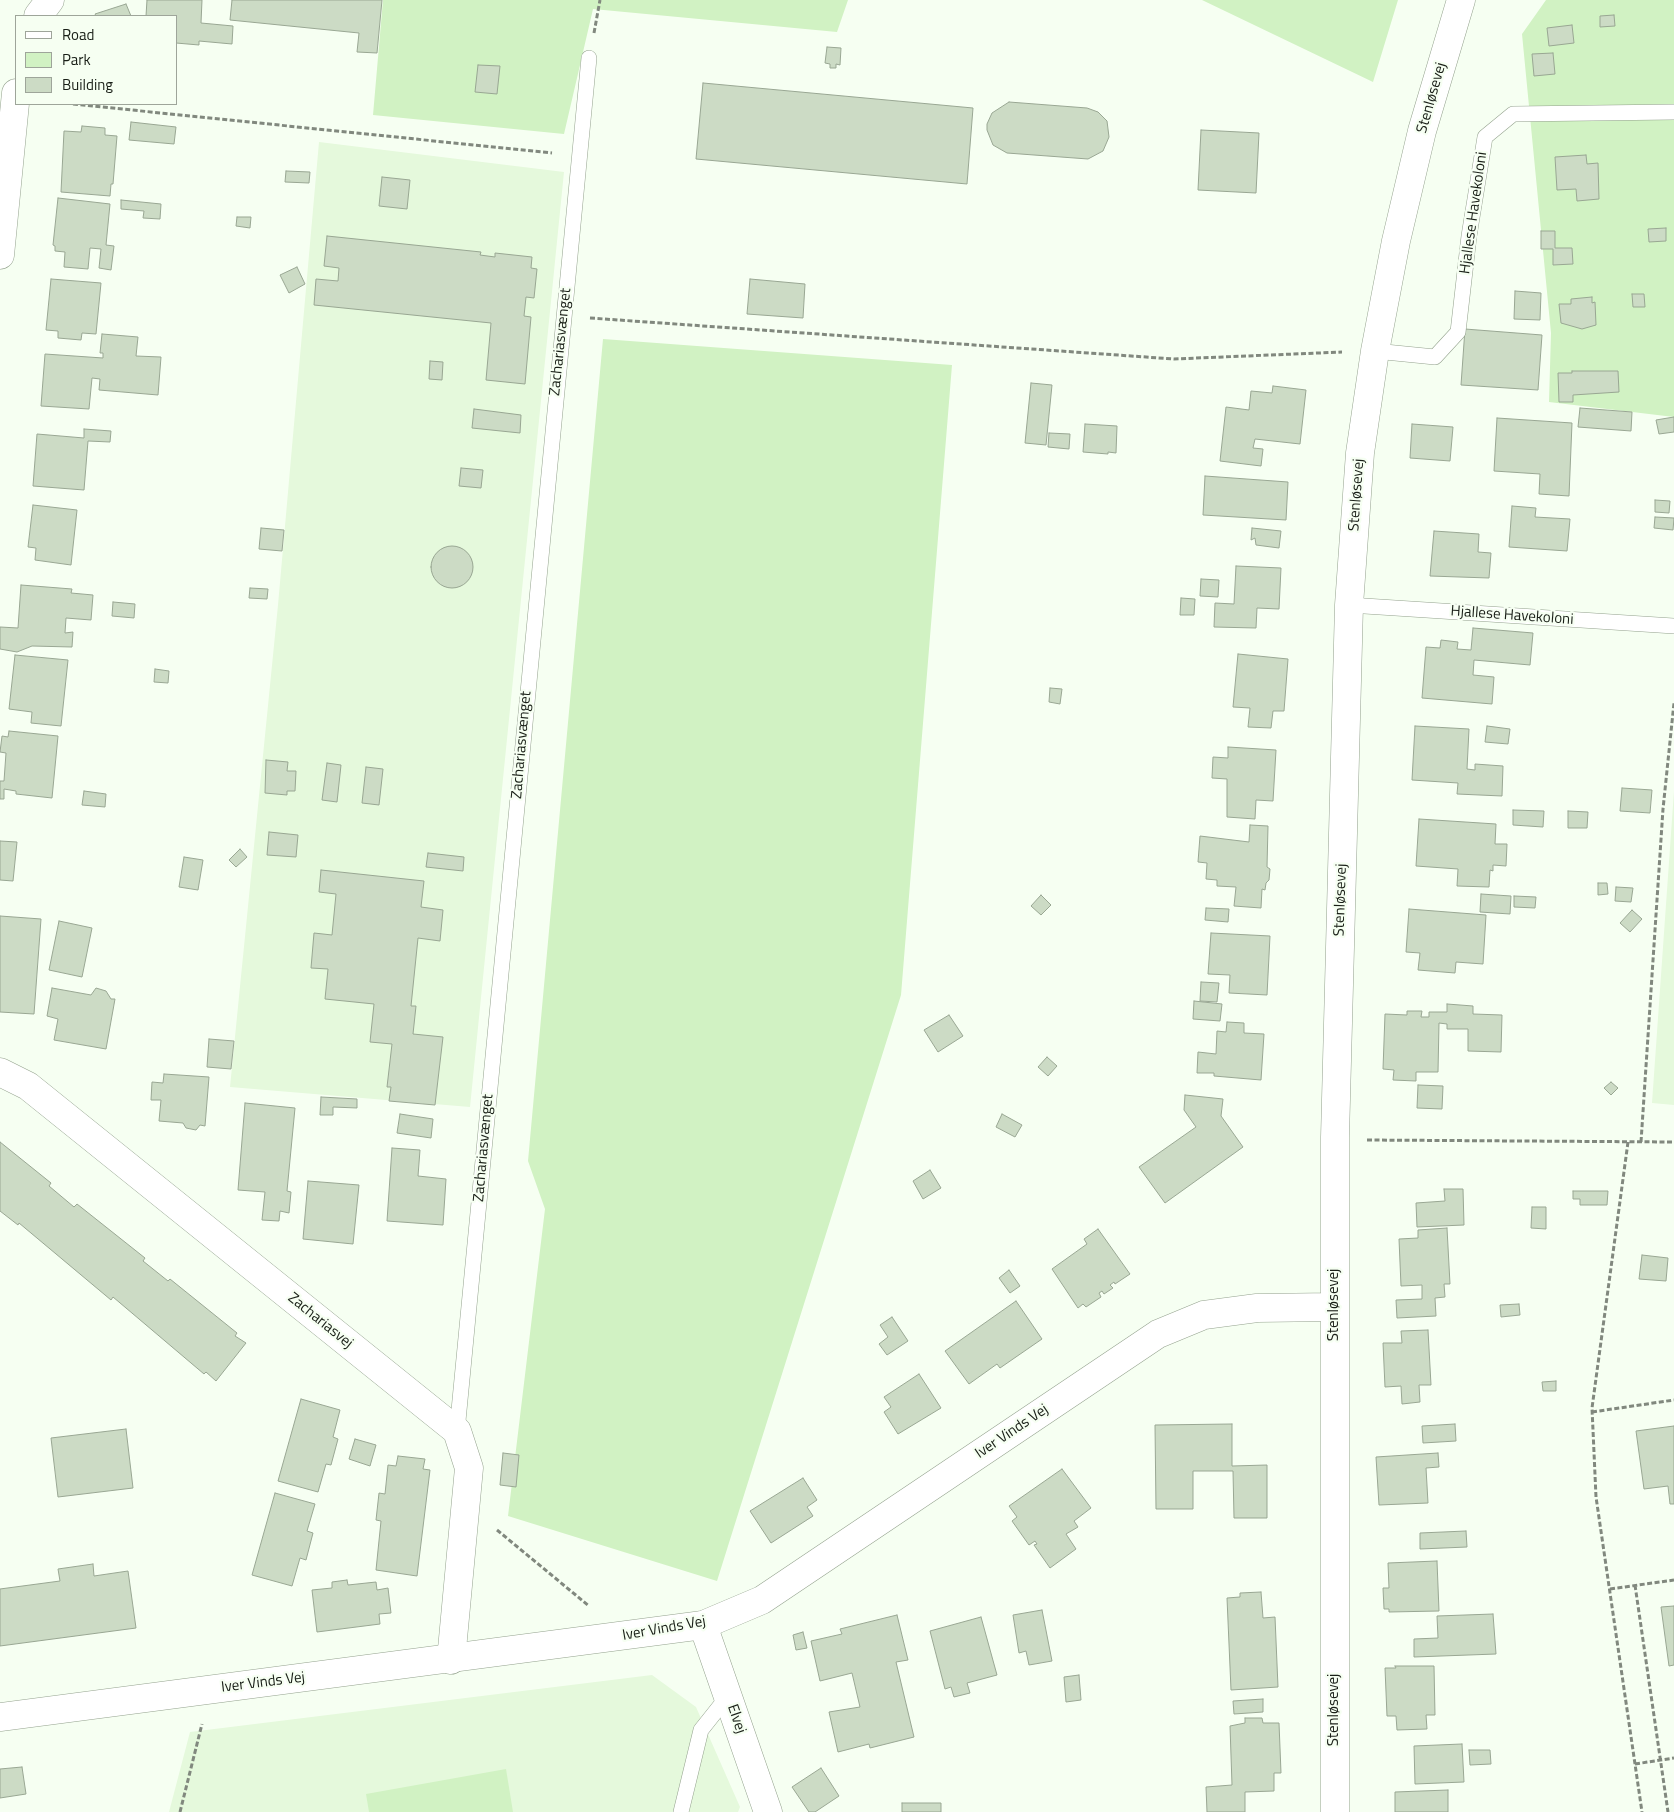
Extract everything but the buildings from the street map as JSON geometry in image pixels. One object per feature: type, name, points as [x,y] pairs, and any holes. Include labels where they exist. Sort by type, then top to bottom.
[{"type":"street","points":[[39,15],[50,0]]},
{"type":"street","name":"Stenløsevej","points":[[1335,1812],[1334,1137],[1349,605],[1360,453],[1375,351],[1396,240],[1422,131],[1461,0]]},
{"type":"street","points":[[0,254],[15,103]]},
{"type":"street","name":"Zachariasvej","points":[[0,1072],[28,1086],[457,1431]]},
{"type":"street","name":"Iver Vinds Vej","points":[[0,1717],[451,1660],[703,1625],[762,1600],[1158,1334],[1204,1315],[1257,1308],[1333,1307]]},
{"type":"street","points":[[451,1660],[469,1468],[457,1431]]},
{"type":"street","name":"Elvej","points":[[703,1625],[768,1812]]},
{"type":"lane","name":"Zachariasvænget","points":[[457,1431],[589,58]]},
{"type":"lane","name":"Hjallese Havekoloni","points":[[1375,351],[1435,357],[1458,332],[1485,137],[1513,114],[1674,112]]},
{"type":"lane","name":"Hjallese Havekoloni","points":[[1349,605],[1674,626]]},
{"type":"lane","points":[[680,1812],[701,1730],[728,1696]]},
{"type":"path","points":[[589,58],[600,0]]},
{"type":"path","points":[[83,105],[579,156]]},
{"type":"path","points":[[564,316],[1174,359],[1375,351]]},
{"type":"path","points":[[1641,1142],[1663,809],[1674,703]]},
{"type":"path","points":[[1366,1150],[1366,1140],[1674,1142]]},
{"type":"path","points":[[1628,1142],[1592,1412],[1596,1497],[1642,1812]]},
{"type":"path","points":[[1592,1412],[1674,1400]]},
{"type":"path","points":[[465,1504],[627,1636]]},
{"type":"path","points":[[1610,1589],[1674,1580]]},
{"type":"path","points":[[1635,1586],[1668,1812]]},
{"type":"path","points":[[180,1812],[202,1723],[200,1691]]},
{"type":"path","points":[[1635,1764],[1674,1758]]},
{"type":"shaded area","points":[[319,142],[564,172],[470,1107],[230,1087],[278,605]]},
{"type":"shaded area","points":[[1674,791],[1674,1105],[1652,1103]]},
{"type":"shaded area","points":[[652,1675],[696,1707],[740,1807],[738,1812],[169,1812],[190,1732]]},
{"type":"green space","points":[[383,0],[848,0],[837,32],[593,9],[564,134],[373,115]]},
{"type":"green space","points":[[1202,0],[1398,0],[1373,82]]},
{"type":"green space","points":[[1546,0],[1674,0],[1674,417],[1549,402],[1551,333],[1522,34]]},
{"type":"green space","points":[[603,339],[952,365],[901,995],[717,1581],[508,1516],[545,1209],[528,1161]]},
{"type":"green space","points":[[506,1769],[513,1812],[369,1812],[366,1794]]}]
